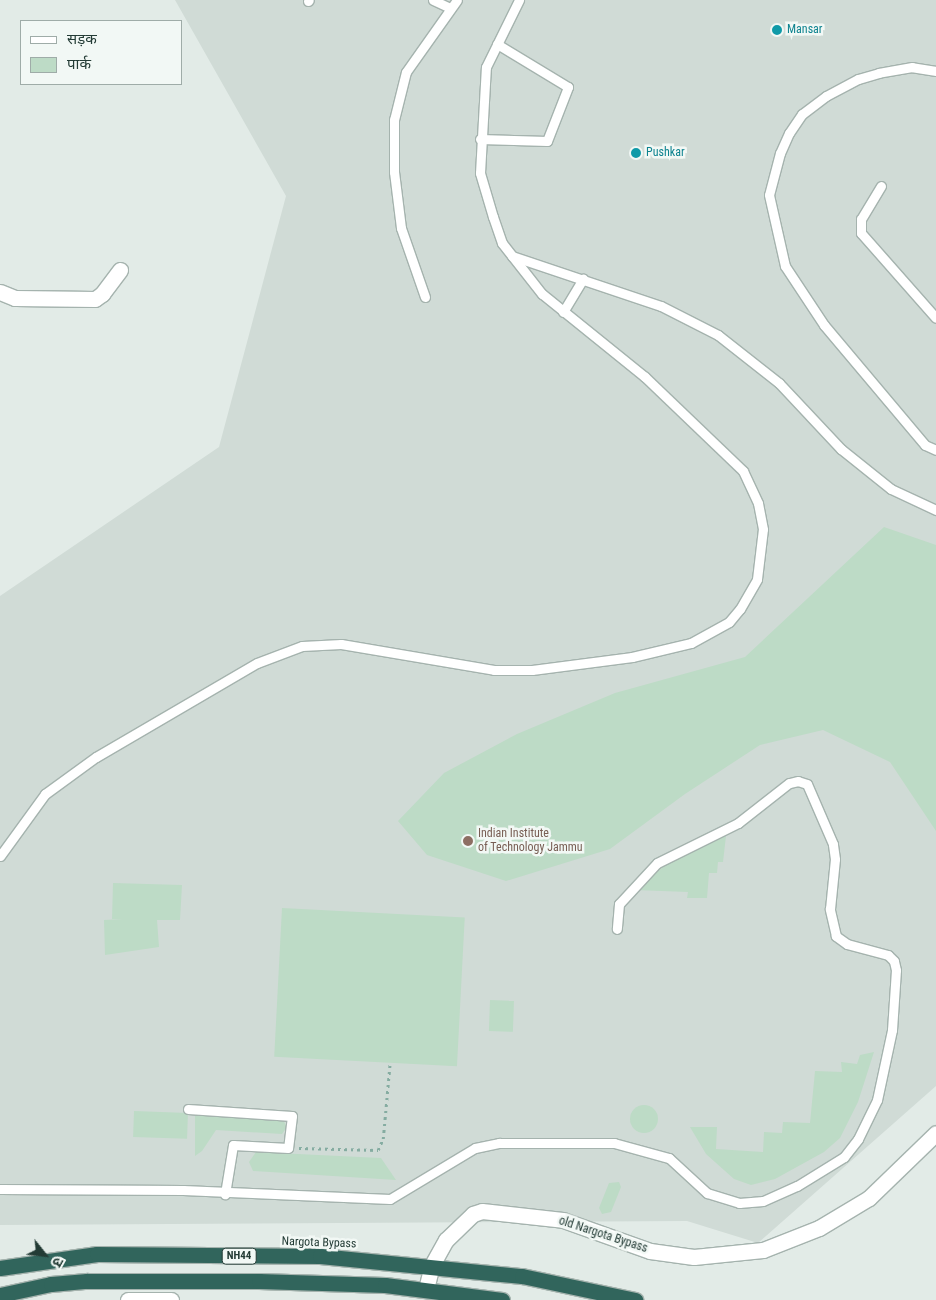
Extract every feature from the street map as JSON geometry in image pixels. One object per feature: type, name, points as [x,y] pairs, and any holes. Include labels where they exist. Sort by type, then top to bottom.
[{"type":"highway","name":"Nargota Bypass","points":[[0,1268],[60,1257],[135,1253],[320,1256],[479,1270],[572,1286],[635,1300]]},
{"type":"highway","name":"NH44","points":[[0,1295],[51,1284],[87,1281],[260,1281],[426,1288],[502,1300]]},
{"type":"street","points":[[0,292],[15,298],[95,299],[102,294],[120,270]]},
{"type":"street","name":"old Nargota Bypass","points":[[426,1288],[432,1265],[454,1230],[473,1214],[482,1211],[563,1220],[650,1251],[694,1257],[763,1250],[819,1228],[868,1198],[936,1133]]},
{"type":"street","points":[[444,1300],[469,1294]]},
{"type":"street","points":[[128,1300],[172,1300]]},
{"type":"lane","points":[[433,0],[450,8]]},
{"type":"lane","points":[[425,297],[401,228],[394,172],[394,120],[406,72],[457,0]]},
{"type":"lane","points":[[0,856],[46,794],[96,757],[257,663],[302,646],[342,644],[494,670],[532,670],[632,657],[691,643],[729,622],[740,610],[757,579],[763,554],[764,529],[758,503],[743,471],[645,378],[542,294],[502,243],[480,173],[480,138],[486,67],[519,0]]},
{"type":"lane","points":[[480,138],[547,141],[568,87],[496,44]]},
{"type":"lane","points":[[936,71],[912,67],[879,73],[858,79],[826,96],[802,114],[789,133],[780,153],[769,195],[785,266],[814,310],[925,446],[936,450]]},
{"type":"lane","points":[[881,186],[862,219],[860,232],[936,318]]},
{"type":"lane","points":[[512,256],[661,306],[718,336],[779,383],[841,449],[891,489],[936,510]]},
{"type":"lane","points":[[563,312],[582,280]]},
{"type":"lane","points":[[0,1189],[183,1190],[225,1194],[390,1199],[475,1148],[499,1143],[614,1143],[669,1158],[707,1193],[739,1203],[763,1201],[797,1186],[844,1157],[858,1140],[877,1100],[892,1030],[896,970],[894,960],[888,955],[848,944],[836,936],[830,909],[835,859],[833,844],[806,784],[798,781],[789,783],[738,824],[657,863],[619,904],[617,929]]},
{"type":"lane","points":[[188,1108],[292,1116],[288,1148],[233,1145],[225,1194]]},
{"type":"path","points":[[297,1148],[378,1150],[383,1139],[390,1062]]},
{"type":"shaded area","name":"Indian Institute of Technology Jammu","points":[[175,0],[936,0],[936,1086],[758,1243],[687,1221],[0,1225],[0,596],[219,447],[286,196]]},
{"type":"green space","points":[[884,527],[936,545],[936,831],[890,762],[823,730],[760,745],[685,794],[610,849],[506,881],[427,855],[398,821],[444,773],[517,734],[615,693],[745,657]]},
{"type":"green space","points":[[726,836],[723,862],[718,862],[717,873],[709,873],[707,898],[687,898],[688,892],[635,890],[679,854]]},
{"type":"green space","points":[[113,883],[182,885],[180,920],[157,920],[159,947],[105,955],[104,920],[123,919],[112,919]]},
{"type":"green space","points":[[282,908],[465,918],[457,1066],[274,1057]]},
{"type":"green space","points":[[490,1000],[514,1001],[513,1032],[489,1031]]},
{"type":"green space","points":[[874,1052],[858,1102],[840,1138],[824,1152],[775,1179],[751,1185],[734,1179],[706,1154],[690,1127],[717,1127],[716,1149],[763,1152],[764,1132],[782,1133],[783,1122],[810,1123],[815,1071],[842,1072],[841,1062],[857,1064],[860,1055]]},
{"type":"green space","points":[[644,1105],[654,1109],[658,1119],[654,1129],[644,1133],[634,1129],[630,1119],[634,1109]]},
{"type":"green space","points":[[134,1111],[188,1113],[187,1139],[133,1137]]},
{"type":"green space","points":[[195,1113],[282,1118],[287,1127],[282,1134],[216,1130],[202,1151],[195,1156]]},
{"type":"green space","points":[[256,1152],[381,1158],[396,1180],[253,1171],[249,1162]]},
{"type":"green space","points":[[619,1182],[621,1187],[611,1212],[602,1214],[599,1208],[609,1183]]},
{"type":"place","name":"Mansar","points":[[777,30]]},
{"type":"place","name":"Pushkar","points":[[636,153]]},
{"type":"place","name":"Indian Institute of Technology Jammu","points":[[468,841]]}]
